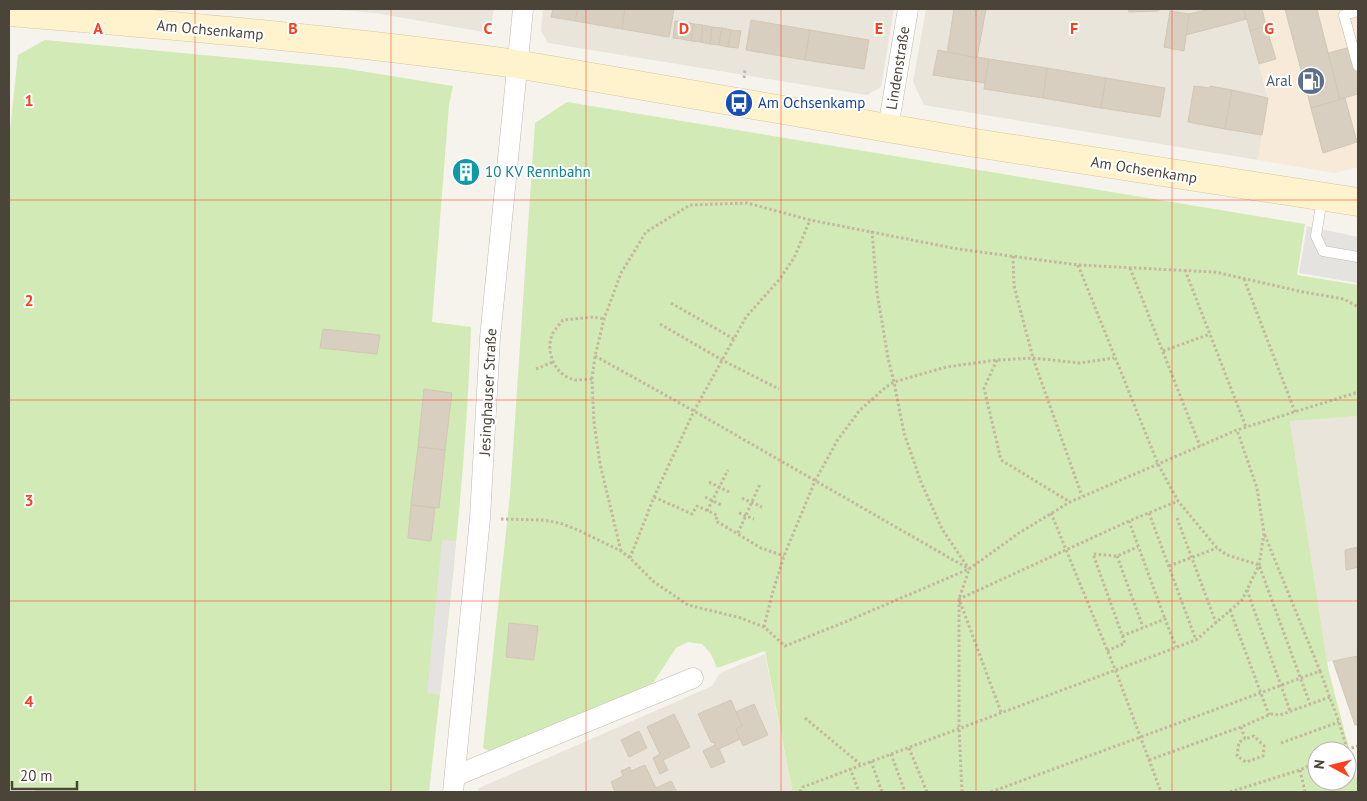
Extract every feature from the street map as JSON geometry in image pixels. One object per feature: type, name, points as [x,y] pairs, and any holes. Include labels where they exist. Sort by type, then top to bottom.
[{"type":"main road","name":"Am Ochsenkamp","points":[[9,12],[312,39],[516,64],[969,142],[1358,202]]},
{"type":"street","name":"Jesinghauser Straße","points":[[523,9],[490,338],[480,518],[454,784],[693,678]]},
{"type":"street","name":"Lindenstraße","points":[[888,128],[908,9]]},
{"type":"lane","points":[[1358,11],[1344,15],[1358,66]]},
{"type":"lane","points":[[1322,197],[1316,236],[1323,251],[1358,257]]},
{"type":"path","points":[[621,551],[600,464],[594,422],[592,379],[595,356],[604,319],[621,273],[646,232],[690,205],[746,204],[810,220],[958,249],[1078,265],[1215,272],[1302,292],[1344,299],[1358,307]]},
{"type":"path","points":[[630,558],[654,497],[694,411],[746,317],[779,280],[794,258],[810,220]]},
{"type":"path","points":[[872,232],[877,292],[888,358],[904,433],[921,482],[942,529],[969,569]]},
{"type":"path","points":[[1013,256],[1014,286],[1033,358],[1082,496]]},
{"type":"path","points":[[1078,265],[1158,464],[1178,501],[1217,548],[1227,555],[1259,565]]},
{"type":"path","points":[[1130,268],[1200,446]]},
{"type":"path","points":[[1185,270],[1246,427]]},
{"type":"path","points":[[1244,278],[1295,412]]},
{"type":"path","points":[[671,303],[734,339]]},
{"type":"path","points":[[592,379],[576,380],[558,371],[553,362],[551,341],[553,333],[563,320],[604,319]]},
{"type":"path","points":[[660,324],[722,360],[779,389]]},
{"type":"path","points":[[1163,351],[1210,334]]},
{"type":"path","points":[[595,356],[969,569]]},
{"type":"path","points":[[764,627],[772,591],[784,556],[815,481],[837,441],[859,411],[886,387],[894,382],[946,367],[997,360],[1033,358],[1080,363],[1114,358]]},
{"type":"path","points":[[997,360],[984,388],[1001,460],[1070,502]]},
{"type":"path","points":[[536,368],[553,362]]},
{"type":"path","points":[[480,518],[542,520],[560,523],[578,530],[621,551],[654,582],[688,605],[741,618],[764,627],[785,646],[969,569],[1018,533],[1082,496],[1237,430],[1358,392]]},
{"type":"path","points":[[1237,430],[1257,488],[1264,533],[1320,670],[1345,741]]},
{"type":"path","points":[[707,511],[728,470]]},
{"type":"path","points":[[709,482],[729,492]]},
{"type":"path","points":[[738,533],[760,484]]},
{"type":"path","points":[[654,497],[692,514],[697,506],[717,515],[716,521],[761,548],[784,556]]},
{"type":"path","points":[[705,497],[721,505]]},
{"type":"path","points":[[742,498],[762,507]]},
{"type":"path","points":[[959,599],[1129,521],[1178,501]]},
{"type":"path","points":[[739,513],[754,519]]},
{"type":"path","points":[[1051,513],[1115,669],[1161,792]]},
{"type":"path","points":[[1149,513],[1196,640]]},
{"type":"path","points":[[1177,518],[1216,622]]},
{"type":"path","points":[[1129,521],[1176,646]]},
{"type":"path","points":[[800,792],[802,786],[909,748],[959,727],[1196,640],[1242,600],[1259,565],[1264,533]]},
{"type":"path","points":[[1107,650],[1125,643],[1093,554],[1117,556],[1138,547]]},
{"type":"path","points":[[1169,566],[1217,548]]},
{"type":"path","points":[[1117,556],[1143,627]]},
{"type":"path","points":[[1259,565],[1310,704]]},
{"type":"path","points":[[962,792],[959,727],[959,599],[969,569]]},
{"type":"path","points":[[1247,590],[1290,711]]},
{"type":"path","points":[[959,599],[1000,712]]},
{"type":"path","points":[[1230,610],[1269,715]]},
{"type":"path","points":[[1122,636],[1165,618]]},
{"type":"path","points":[[991,792],[1320,670]]},
{"type":"path","points":[[1149,760],[1269,715],[1280,715],[1330,697]]},
{"type":"path","points":[[805,718],[860,764]]},
{"type":"path","points":[[1280,742],[1339,722]]},
{"type":"path","points":[[1241,727],[1245,739]]},
{"type":"path","points":[[1254,736],[1264,746],[1263,756],[1246,762],[1237,756],[1238,742],[1245,739],[1254,736]]},
{"type":"path","points":[[909,748],[927,792]]},
{"type":"path","points":[[891,754],[905,792]]},
{"type":"path","points":[[871,761],[882,792]]},
{"type":"path","points":[[1230,792],[1307,767]]},
{"type":"path","points":[[850,768],[859,792]]},
{"type":"path","points":[[1300,770],[1305,792]]},
{"type":"shaded area","points":[[324,9],[494,9],[491,27],[484,32],[375,13]]},
{"type":"shaded area","points":[[543,9],[894,9],[881,87],[867,95],[548,43],[541,31]]},
{"type":"shaded area","points":[[926,9],[1244,9],[1268,98],[1258,160],[924,105],[913,82]]},
{"type":"shaded area","name":"Aral","points":[[1244,9],[1358,9],[1358,167],[1335,173],[1258,160],[1268,98]]},
{"type":"shaded area","points":[[1307,226],[1358,237],[1358,283],[1299,273]]},
{"type":"shaded area","points":[[1358,416],[1358,656],[1327,662],[1290,420]]},
{"type":"shaded area","points":[[442,540],[456,541],[440,695],[427,693]]},
{"type":"shaded area","points":[[765,654],[792,791],[478,792],[479,788],[712,686],[720,673]]},
{"type":"green space","points":[[45,40],[342,68],[453,86],[449,105],[432,322],[471,327],[460,501],[429,792],[35,792],[35,789],[9,787],[9,140],[18,55]]},
{"type":"green space","points":[[567,102],[1305,224],[1297,275],[1358,285],[1358,416],[1290,421],[1328,668],[1347,741],[1307,741],[1307,791],[1357,791],[1357,779],[1358,792],[789,792],[792,790],[765,651],[717,668],[711,654],[702,644],[688,642],[676,648],[653,683],[489,751],[483,748],[510,494],[535,123]]},
{"type":"building","points":[[553,9],[578,9],[575,21],[551,17]]},
{"type":"building","points":[[578,9],[625,9],[622,29],[575,21]]},
{"type":"building","points":[[625,9],[674,9],[669,37],[622,29]]},
{"type":"building","points":[[954,9],[986,9],[977,58],[947,53]]},
{"type":"building","points":[[1128,9],[1159,9],[1159,11],[1129,12]]},
{"type":"building","points":[[1210,9],[1244,9],[1247,19],[1186,35],[1189,14]]},
{"type":"building","points":[[1244,9],[1262,9],[1266,26],[1250,31]]},
{"type":"building","points":[[1285,9],[1317,9],[1340,100],[1311,108]]},
{"type":"building","points":[[1170,11],[1189,14],[1184,51],[1164,47]]},
{"type":"building","points":[[751,20],[810,30],[805,60],[746,50]]},
{"type":"building","points":[[675,21],[685,22],[682,39],[673,38]]},
{"type":"building","points":[[685,22],[694,24],[691,41],[682,39]]},
{"type":"building","points":[[694,24],[703,25],[701,42],[691,41]]},
{"type":"building","points":[[703,25],[712,27],[710,44],[701,42]]},
{"type":"building","points":[[1266,26],[1276,59],[1259,64],[1250,31]]},
{"type":"building","points":[[712,27],[722,28],[719,45],[710,44]]},
{"type":"building","points":[[722,28],[731,30],[728,47],[719,45]]},
{"type":"building","points":[[731,30],[741,31],[738,48],[728,47]]},
{"type":"building","points":[[810,30],[869,40],[864,69],[805,60]]},
{"type":"building","points":[[1358,45],[1358,94],[1340,99],[1328,53]]},
{"type":"building","points":[[938,50],[989,59],[985,83],[933,75]]},
{"type":"building","points":[[989,59],[1047,68],[1043,98],[984,89]]},
{"type":"building","points":[[1047,68],[1106,78],[1101,108],[1043,98]]},
{"type":"building","points":[[1106,78],[1165,88],[1160,117],[1101,108]]},
{"type":"building","points":[[1194,86],[1210,88],[1210,86],[1232,90],[1225,129],[1188,122]]},
{"type":"building","points":[[1232,90],[1268,98],[1262,135],[1225,129]]},
{"type":"building","points":[[1345,98],[1357,142],[1323,153],[1311,108]]},
{"type":"building","name":"10 KV Rennbahn","points":[[460,164],[472,165],[471,181],[459,180]]},
{"type":"building","points":[[323,329],[380,335],[377,354],[320,348]]},
{"type":"building","points":[[424,389],[452,393],[445,450],[418,447]]},
{"type":"building","points":[[418,447],[445,450],[439,508],[411,505]]},
{"type":"building","points":[[411,505],[435,508],[431,541],[408,538]]},
{"type":"building","points":[[1358,547],[1358,567],[1346,570],[1345,550]]},
{"type":"building","points":[[509,623],[538,626],[534,660],[506,657]]},
{"type":"building","points":[[1358,656],[1358,725],[1355,725],[1333,661]]},
{"type":"building","points":[[731,700],[742,726],[736,729],[740,739],[717,750],[714,743],[711,742],[698,714]]},
{"type":"building","points":[[754,704],[768,735],[743,746],[736,729],[742,726],[736,712]]},
{"type":"building","points":[[674,714],[690,747],[663,760],[668,770],[660,774],[653,758],[660,754],[647,727]]},
{"type":"building","points":[[639,731],[647,748],[629,757],[621,740]]},
{"type":"building","points":[[715,745],[725,762],[711,768],[703,751]]},
{"type":"building","points":[[645,765],[656,788],[671,781],[677,792],[615,792],[611,782],[623,776],[621,771],[630,767],[631,771]]},
{"type":"place","name":"Aral","points":[[1311,81]]},
{"type":"place","name":"Am Ochsenkamp","points":[[739,103]]},
{"type":"place","name":"10 KV Rennbahn","points":[[466,172]]}]
